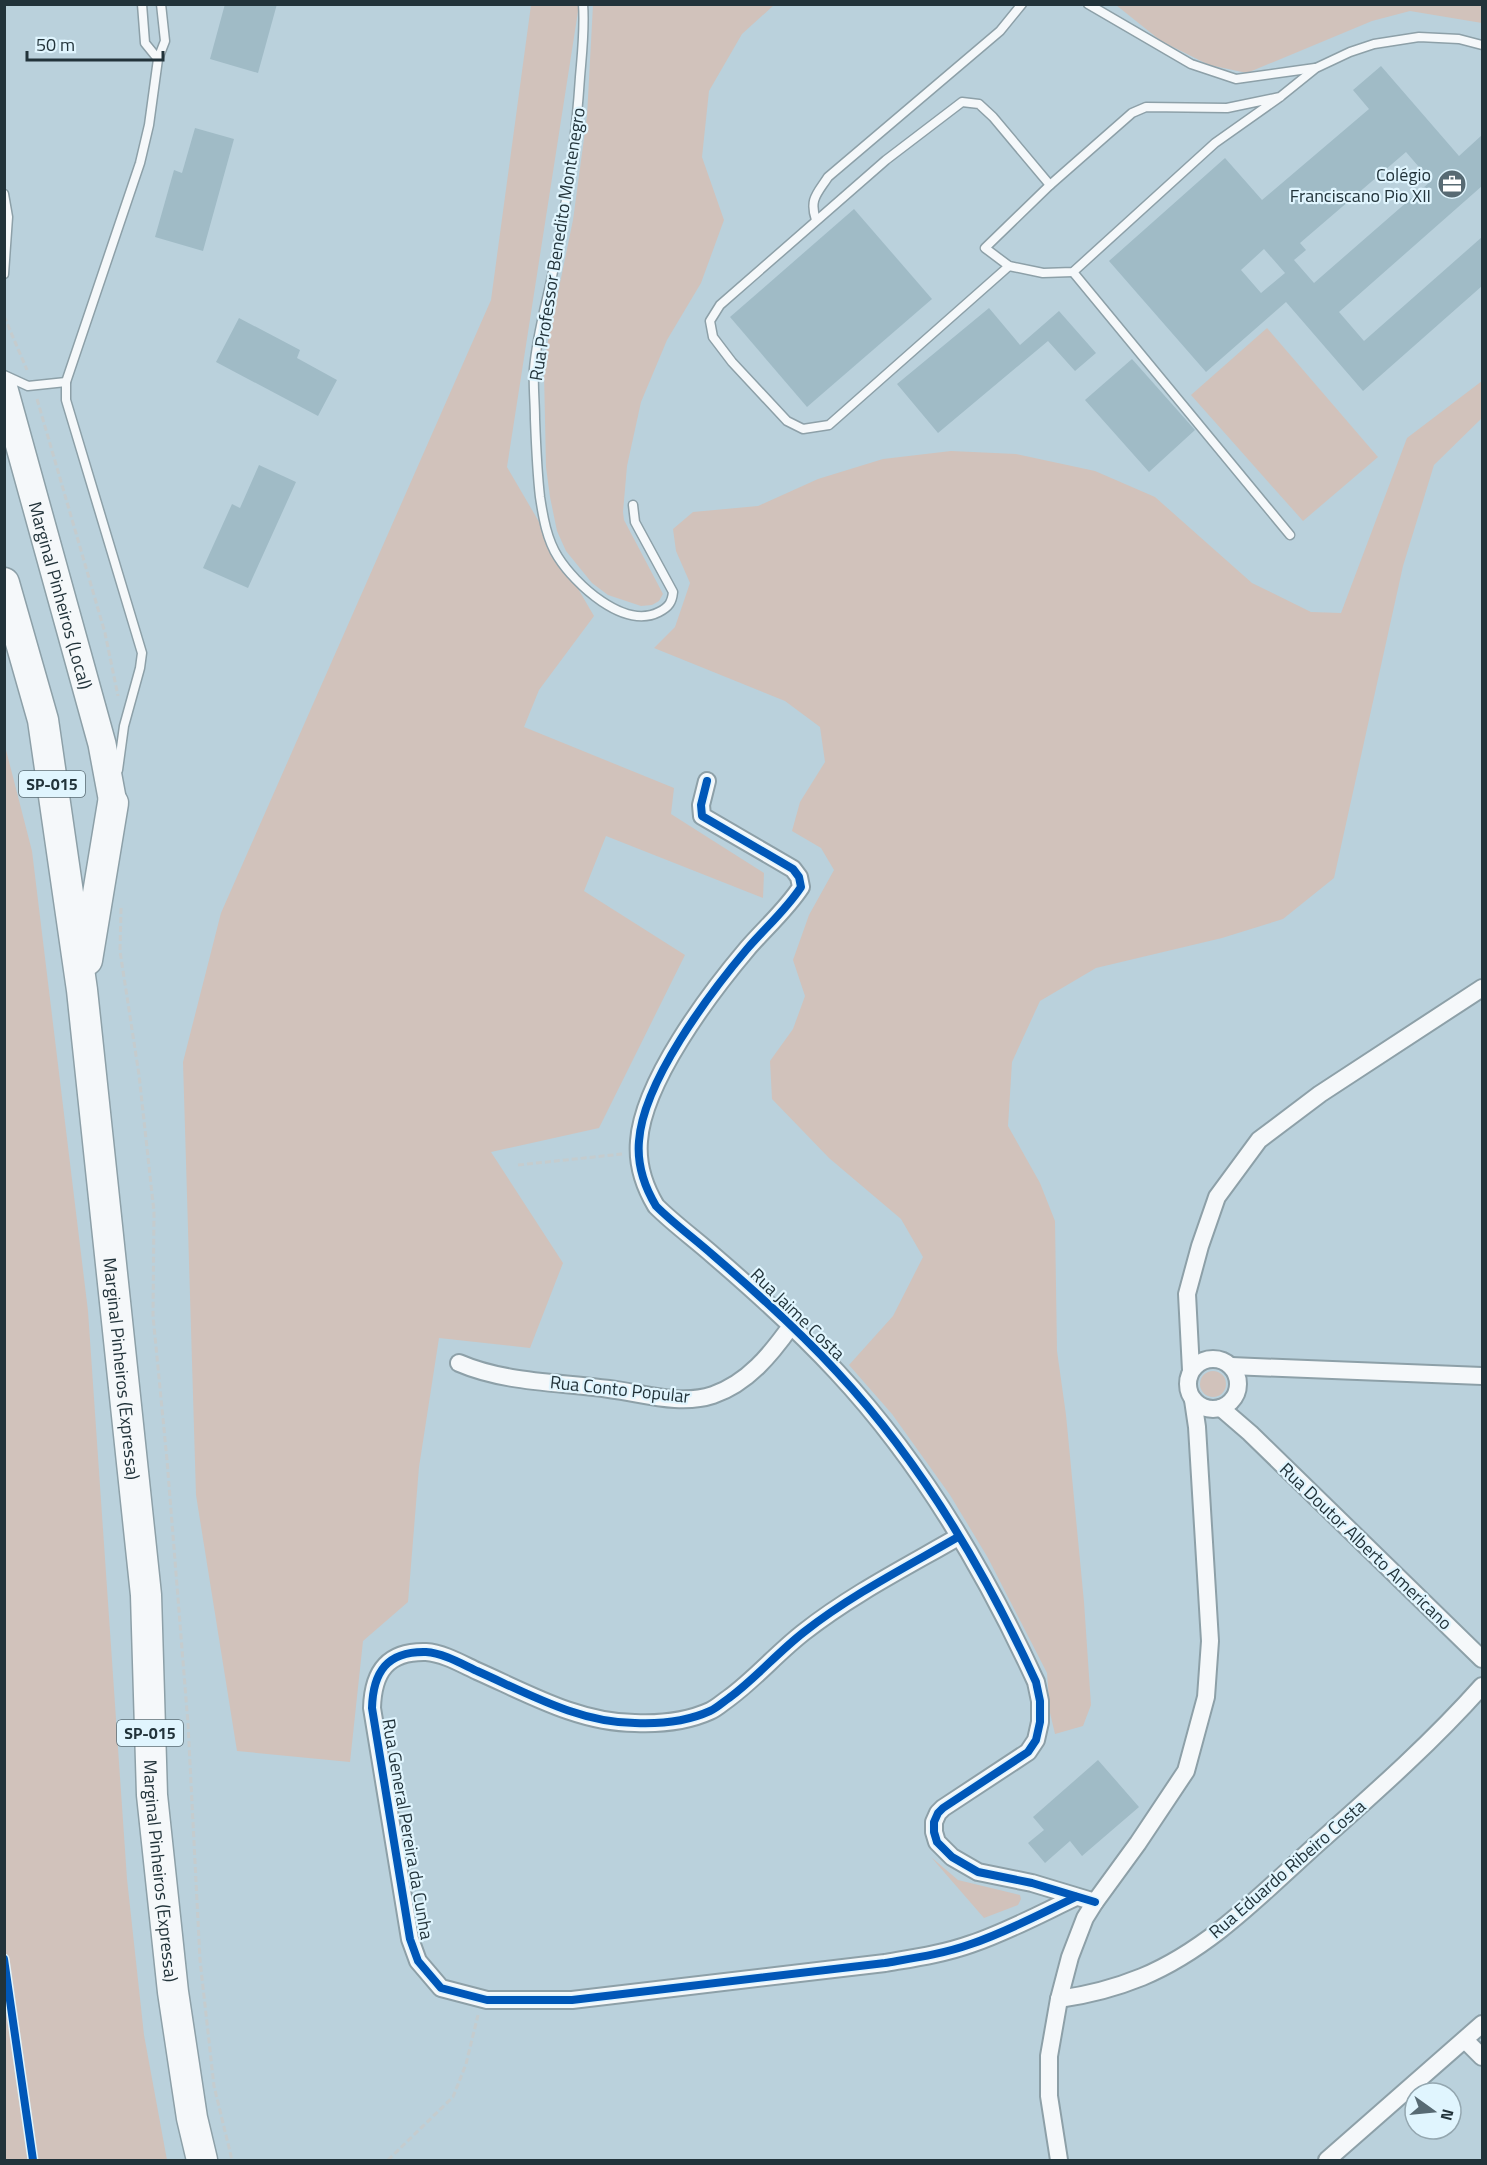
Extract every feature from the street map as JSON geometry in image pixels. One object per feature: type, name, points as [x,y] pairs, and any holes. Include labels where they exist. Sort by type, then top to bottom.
[{"type":"highway","name":"Marginal Pinheiros (Expressa)","points":[[4,583],[43,720],[82,990],[146,1595],[152,1795],[173,1992],[192,2118],[202,2160]]},
{"type":"highway","points":[[82,990],[113,804]]},
{"type":"main road","name":"Marginal Pinheiros (Local)","points":[[4,389],[102,744],[113,804]]},
{"type":"street","name":"Rua Jaime Costa","points":[[707,781],[700,805],[702,816],[793,869],[799,877],[801,887],[746,950],[691,1022],[674,1049],[646,1107],[641,1124],[639,1152],[643,1182],[656,1206],[791,1326],[838,1372],[882,1425],[919,1475],[978,1568],[1036,1682],[1040,1701],[1040,1722],[1036,1740],[1028,1752],[938,1813],[934,1822],[934,1832],[938,1842],[952,1857],[978,1872],[1032,1883],[1095,1902]]},
{"type":"street","points":[[1213,1404],[1187,1385],[1191,1370],[1187,1294],[1217,1197],[1259,1140],[1320,1094],[1482,988]]},
{"type":"street","name":"Rua Conto Popular","points":[[459,1364],[475,1370],[515,1377],[654,1396],[698,1398],[741,1382],[772,1352],[791,1326]]},
{"type":"street","points":[[1189,1327],[1211,1358]]},
{"type":"street","points":[[1191,1370],[1199,1362],[1211,1358],[1218,1359],[1235,1373],[1270,1368],[1482,1376]]},
{"type":"street","points":[[1059,2160],[1049,2096],[1049,2055],[1059,1999],[1070,1957],[1085,1918],[1186,1771],[1206,1697],[1210,1641],[1197,1427],[1213,1404],[1235,1395],[1235,1373]]},
{"type":"street","name":"Rua Doutor Alberto Americano","points":[[1213,1404],[1250,1433],[1482,1659]]},
{"type":"street","name":"Rua General Pereira da Cunha","points":[[958,1537],[865,1591],[803,1632],[747,1685],[712,1710],[691,1718],[612,1723],[561,1707],[465,1665],[428,1652],[403,1654],[389,1662],[377,1676],[372,1691],[372,1708],[410,1939],[418,1961],[441,1988],[482,1999],[572,2000],[885,1963],[971,1944],[1031,1919],[1077,1896]]},
{"type":"street","name":"Rua Eduardo Ribeiro Costa","points":[[1059,1999],[1092,1994],[1144,1976],[1204,1942],[1235,1918],[1389,1780],[1464,1707],[1482,1686]]},
{"type":"street","points":[[1327,2160],[1482,2024]]},
{"type":"street","points":[[1465,2040],[1482,2057]]},
{"type":"lane","points":[[142,4],[145,44],[158,58]]},
{"type":"lane","points":[[113,804],[124,726],[142,653],[66,400],[66,382],[140,163],[150,125],[158,58],[165,41],[161,4]]},
{"type":"lane","name":"Rua Professor Benedito Montenegro","points":[[583,4],[582,54],[576,127],[563,219],[538,340],[534,371],[540,498],[548,534],[558,556],[586,590],[603,603],[622,611],[640,616],[654,615],[672,602],[672,592],[635,522],[633,505]]},
{"type":"lane","points":[[816,220],[812,209],[813,199],[828,177],[1000,31],[1022,4]]},
{"type":"lane","points":[[1088,4],[1191,64],[1236,79],[1316,68]]},
{"type":"lane","points":[[1280,97],[1227,108],[1146,107],[1132,113],[1050,185],[985,248],[1009,266],[1043,273],[1073,272],[1215,143],[1280,97],[1316,68],[1374,44],[1419,37],[1459,39],[1482,45]]},
{"type":"lane","points":[[1009,266],[829,425],[803,429],[787,421],[732,362],[713,337],[710,321],[720,305],[886,160],[962,102],[978,104],[993,117],[1050,185]]},
{"type":"lane","points":[[4,194],[8,218],[4,274]]},
{"type":"lane","points":[[1073,272],[1290,535]]},
{"type":"lane","points":[[4,375],[33,387],[66,382]]},
{"type":"path","points":[[4,316],[33,387],[105,633],[124,726]]},
{"type":"path","points":[[122,904],[120,951],[139,1076],[153,1212],[153,1316],[188,1724],[200,1960],[214,2086],[232,2160]]},
{"type":"path","points":[[518,1165],[639,1152]]},
{"type":"path","points":[[388,2160],[453,2097],[466,2064],[482,1999]]},
{"type":"shaded area","points":[[531,5],[579,5],[507,467],[594,616],[539,690],[524,727],[674,788],[671,814],[764,873],[763,898],[606,836],[584,891],[685,955],[599,1128],[491,1152],[563,1263],[530,1348],[439,1338],[419,1467],[408,1602],[363,1641],[350,1762],[237,1751],[196,1495],[183,1062],[221,913],[491,300]]},
{"type":"shaded area","points":[[593,5],[774,5],[742,34],[709,91],[702,157],[724,220],[701,283],[667,340],[641,402],[627,466],[624,520],[663,594],[659,601],[652,605],[641,606],[608,595],[592,583],[566,551],[557,531],[546,467],[544,372],[548,341],[573,220],[587,116]]},
{"type":"shaded area","points":[[1116,5],[1482,5],[1482,23],[1410,11],[1372,21],[1247,73],[1209,65],[1161,41]]},
{"type":"shaded area","points":[[1267,328],[1378,457],[1303,521],[1191,395]]},
{"type":"shaded area","points":[[1482,381],[1482,418],[1434,465],[1403,566],[1334,878],[1283,919],[1222,938],[1096,968],[1040,1001],[1012,1062],[1008,1126],[1040,1183],[1055,1221],[1057,1351],[1066,1415],[1084,1602],[1091,1705],[1083,1726],[1055,1734],[1050,1713],[1047,1673],[988,1558],[950,1495],[892,1414],[849,1365],[893,1316],[923,1257],[901,1219],[829,1158],[772,1099],[770,1061],[793,1029],[805,996],[793,960],[809,915],[834,870],[821,848],[792,831],[800,802],[825,762],[820,727],[785,701],[654,648],[675,627],[690,583],[676,551],[673,529],[693,512],[758,506],[818,479],[883,459],[951,451],[1016,454],[1095,471],[1155,497],[1252,583],[1311,612],[1341,613],[1407,438]]},
{"type":"shaded area","points":[[5,746],[32,851],[88,1311],[127,1879],[144,2035],[167,2160],[5,2160]]},
{"type":"shaded area","points":[[1213,1371],[1222,1375],[1226,1384],[1222,1393],[1213,1397],[1204,1393],[1200,1384],[1204,1375]]},
{"type":"shaded area","points":[[931,1857],[958,1880],[1020,1895],[1018,1905],[984,1918]]},
{"type":"building","points":[[225,4],[277,4],[258,73],[210,59]]},
{"type":"building","points":[[1381,66],[1459,156],[1482,135],[1482,186],[1339,312],[1364,341],[1482,237],[1482,286],[1363,391],[1286,302],[1206,372],[1109,261],[1225,158],[1262,200],[1369,109],[1353,90]],"holes":[[[1406,152],[1431,181],[1314,283],[1294,260],[1306,250],[1300,243]],[[1264,249],[1285,273],[1261,293],[1241,270]]]},
{"type":"building","points":[[195,128],[234,139],[203,251],[155,237],[174,170],[182,173]]},
{"type":"building","points":[[854,209],[932,299],[807,407],[730,317]]},
{"type":"building","points":[[989,308],[1020,345],[1059,311],[1096,353],[1075,371],[1048,341],[938,433],[897,384]]},
{"type":"building","points":[[239,318],[300,350],[297,358],[337,380],[318,416],[216,362]]},
{"type":"building","points":[[1132,359],[1195,430],[1149,472],[1085,400]]},
{"type":"building","points":[[259,465],[296,482],[248,588],[203,568],[232,504],[240,508]]},
{"type":"building","points":[[1098,1760],[1139,1807],[1082,1856],[1070,1841],[1045,1863],[1028,1843],[1044,1830],[1033,1817]]},
{"type":"cycle path","points":[[707,781],[701,805],[702,816],[793,869],[799,877],[801,887],[715,990],[697,1014],[665,1066],[652,1092],[643,1118],[639,1141],[640,1166],[645,1183],[656,1206],[746,1284],[808,1342],[867,1406],[896,1443],[949,1519],[973,1559],[1036,1682],[1040,1701],[1040,1722],[1036,1740],[1028,1752],[938,1813],[934,1822],[937,1842],[952,1857],[978,1872],[1032,1883],[1095,1902]]},
{"type":"cycle path","points":[[958,1537],[879,1582],[822,1619],[715,1708],[683,1719],[644,1723],[614,1722],[594,1718],[554,1705],[439,1654],[413,1653],[401,1655],[392,1660],[379,1674],[375,1684],[372,1708],[410,1939],[418,1961],[441,1988],[487,2000],[572,2000],[885,1963],[928,1955],[984,1939],[1076,1897]]},
{"type":"cycle path","points":[[4,1959],[33,2160]]},
{"type":"place","name":"Colégio Franciscano Pio XII","points":[[1452,184]]}]
